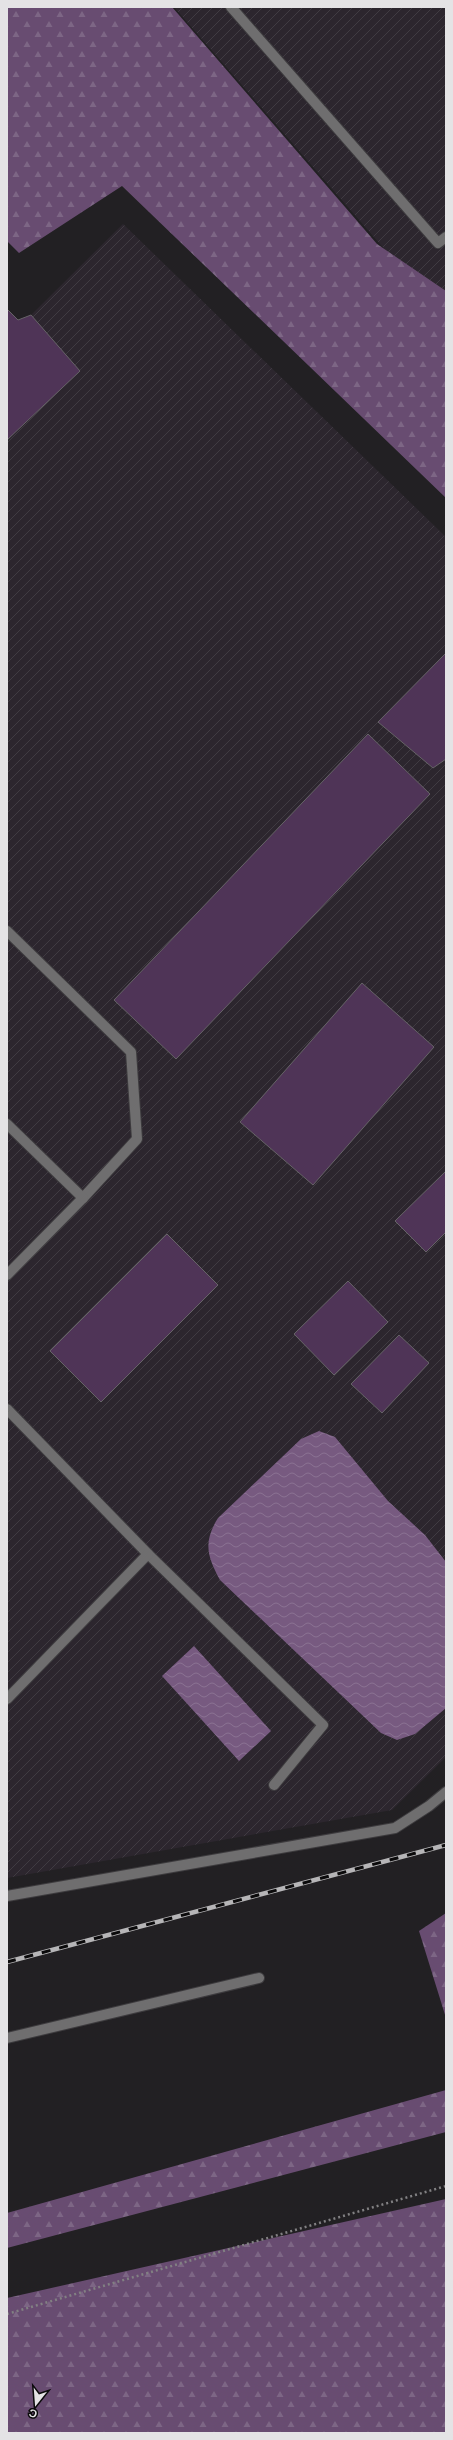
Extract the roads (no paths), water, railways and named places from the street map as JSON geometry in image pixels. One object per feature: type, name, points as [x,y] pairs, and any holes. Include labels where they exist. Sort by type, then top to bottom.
[{"type":"lane","points":[[231,7],[438,243],[446,237]]},
{"type":"lane","points":[[7,931],[131,1052],[137,1139],[83,1198],[7,1275]]},
{"type":"lane","points":[[7,1124],[83,1198]]},
{"type":"lane","points":[[7,1409],[148,1554],[323,1726],[274,1785]]},
{"type":"lane","points":[[7,1699],[148,1554]]},
{"type":"lane","points":[[7,1896],[394,1828],[429,1806],[446,1792]]},
{"type":"lane","points":[[7,2038],[259,1978]]},
{"type":"water","points":[[319,1431],[335,1437],[388,1501],[425,1535],[446,1562],[446,1708],[415,1734],[397,1740],[381,1733],[220,1580],[212,1564],[208,1549],[210,1534],[218,1518],[301,1439]]},
{"type":"water","points":[[194,1646],[271,1731],[239,1761],[162,1676]]},
{"type":"railway","points":[[7,1962],[446,1845]]}]
